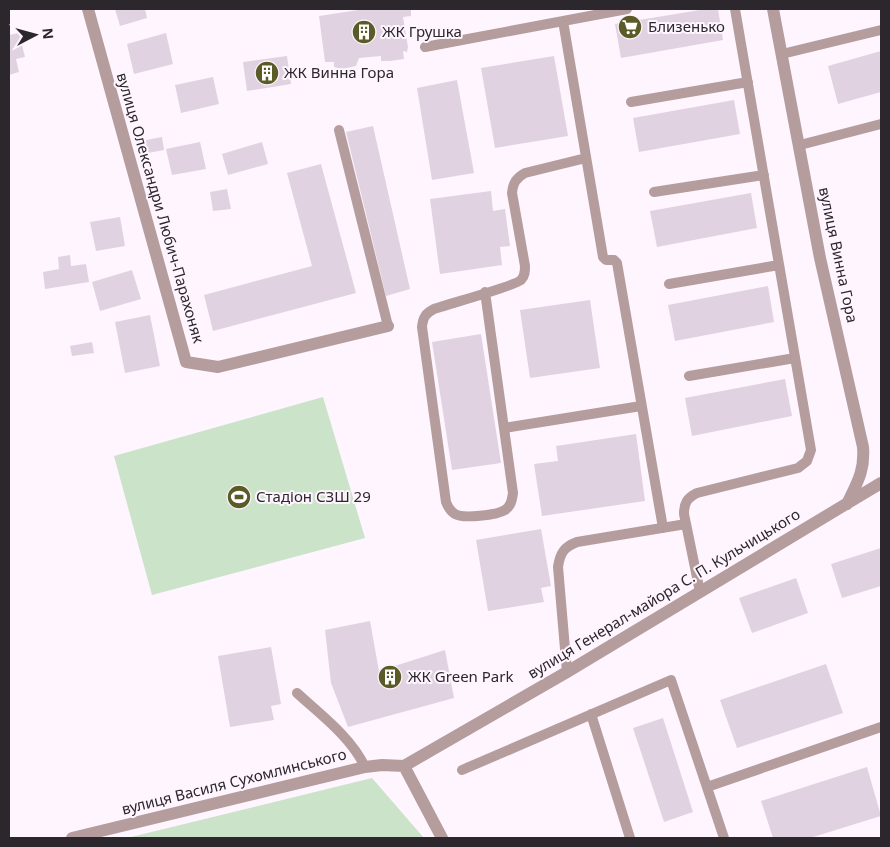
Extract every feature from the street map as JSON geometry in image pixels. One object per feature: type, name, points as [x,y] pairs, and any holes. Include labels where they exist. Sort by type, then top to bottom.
[{"type":"street","name":"вулиця Олександри Любич-Парахоняк","points":[[88,9],[186,362],[218,367],[388,326]]},
{"type":"street","name":"вулиця Винна Гора","points":[[773,9],[820,258],[863,447],[864,461],[862,473],[847,504]]},
{"type":"street","name":"вулиця Генерал-майора С. П. Кульчицького","points":[[404,766],[567,672],[881,483]]},
{"type":"street","name":"вулиця Василя Сухомлинського","points":[[72,838],[365,767],[382,765],[404,766]]},
{"type":"street","points":[[404,766],[442,838]]},
{"type":"lane","points":[[424,47],[627,9]]},
{"type":"lane","points":[[700,592],[684,514],[684,505],[689,497],[697,493],[793,470],[807,461],[811,450],[735,9]]},
{"type":"lane","points":[[563,21],[603,257],[606,260],[614,260],[617,263],[663,528]]},
{"type":"lane","points":[[782,54],[881,30]]},
{"type":"lane","points":[[631,102],[748,82]]},
{"type":"lane","points":[[800,145],[881,124]]},
{"type":"lane","points":[[339,130],[388,326]]},
{"type":"lane","points":[[485,292],[513,493],[512,502],[507,509],[498,513],[466,517],[457,516],[450,510],[446,502],[422,327],[423,319],[427,312],[434,308],[485,292],[512,286],[520,282],[525,266],[512,193],[513,185],[525,173],[586,158]]},
{"type":"lane","points":[[654,192],[764,175]]},
{"type":"lane","points":[[669,284],[779,264]]},
{"type":"lane","points":[[689,376],[796,358]]},
{"type":"lane","points":[[504,428],[642,406]]},
{"type":"lane","points":[[567,672],[558,566],[559,555],[566,546],[577,542],[686,524]]},
{"type":"lane","points":[[462,770],[671,680],[724,838]]},
{"type":"lane","points":[[297,693],[349,743],[358,753],[365,767]]},
{"type":"lane","points":[[590,714],[630,838]]},
{"type":"lane","points":[[706,787],[881,727]]},
{"type":"green space","name":"Стадіон СЗШ 29","points":[[323,397],[365,538],[152,595],[114,456]]},
{"type":"green space","points":[[372,778],[424,838],[127,838]]},
{"type":"building","points":[[115,9],[145,9],[147,18],[120,26]]},
{"type":"building","name":"ЖК Грушка","points":[[365,9],[411,9],[411,16],[403,17],[408,47],[407,52],[403,51],[404,59],[381,61],[381,56],[359,58],[356,66],[342,69],[334,67],[334,62],[325,62],[319,16]]},
{"type":"building","points":[[706,9],[718,9],[723,40],[621,58],[615,24]]},
{"type":"building","points":[[19,33],[25,57],[16,59],[19,72],[9,75],[9,35]]},
{"type":"building","points":[[166,33],[173,64],[134,74],[127,44]]},
{"type":"building","points":[[881,51],[881,92],[838,104],[828,66]]},
{"type":"building","name":"ЖК Винна Гора","points":[[287,56],[291,84],[247,91],[243,62]]},
{"type":"building","points":[[554,56],[568,136],[495,148],[481,68]]},
{"type":"building","points":[[213,77],[219,104],[181,113],[175,85]]},
{"type":"building","points":[[457,80],[474,173],[432,180],[417,88]]},
{"type":"building","points":[[734,100],[740,134],[639,152],[633,118]]},
{"type":"building","points":[[373,126],[410,289],[386,296],[346,132]]},
{"type":"building","points":[[162,137],[164,150],[143,154],[141,141]]},
{"type":"building","points":[[200,142],[206,169],[172,175],[166,149]]},
{"type":"building","points":[[262,142],[268,164],[228,175],[222,154]]},
{"type":"building","points":[[321,164],[356,293],[213,331],[204,295],[312,266],[287,173]]},
{"type":"building","points":[[227,189],[231,209],[213,211],[210,192]]},
{"type":"building","points":[[491,191],[493,211],[505,209],[510,246],[500,247],[502,265],[440,274],[430,199]]},
{"type":"building","points":[[751,193],[757,228],[657,247],[650,211]]},
{"type":"building","points":[[120,217],[125,246],[96,251],[90,222]]},
{"type":"building","points":[[70,255],[71,266],[86,264],[89,282],[45,289],[43,272],[59,269],[58,257]]},
{"type":"building","points":[[132,270],[141,299],[100,311],[92,282]]},
{"type":"building","points":[[768,286],[774,322],[675,341],[668,305]]},
{"type":"building","points":[[590,300],[600,368],[530,378],[520,310]]},
{"type":"building","points":[[150,315],[160,366],[125,373],[115,322]]},
{"type":"building","points":[[481,334],[501,463],[452,470],[432,342]]},
{"type":"building","points":[[92,342],[94,353],[72,356],[70,346]]},
{"type":"building","points":[[785,379],[792,416],[692,436],[685,398]]},
{"type":"building","points":[[636,434],[645,501],[542,516],[534,464],[558,461],[556,446]]},
{"type":"building","points":[[541,529],[551,586],[541,588],[544,602],[488,611],[476,540]]},
{"type":"building","points":[[881,548],[881,586],[842,598],[831,564]]},
{"type":"building","points":[[796,578],[808,613],[752,633],[739,598]]},
{"type":"building","name":"ЖК Green Park","points":[[370,621],[379,671],[445,650],[454,698],[348,727],[331,683],[325,630]]},
{"type":"building","points":[[271,647],[281,704],[271,706],[274,720],[230,727],[218,656]]},
{"type":"building","points":[[826,664],[843,713],[737,748],[720,700]]},
{"type":"building","points":[[663,718],[693,812],[664,822],[633,728]]},
{"type":"building","points":[[867,767],[881,816],[810,838],[773,838],[761,801]]},
{"type":"place","name":"Близенько","points":[[630,27]]},
{"type":"place","name":"ЖК Грушка","points":[[364,32]]},
{"type":"place","name":"ЖК Винна Гора","points":[[267,73]]},
{"type":"place","name":"Стадіон СЗШ 29","points":[[239,497]]},
{"type":"place","name":"ЖК Green Park","points":[[390,677]]}]
